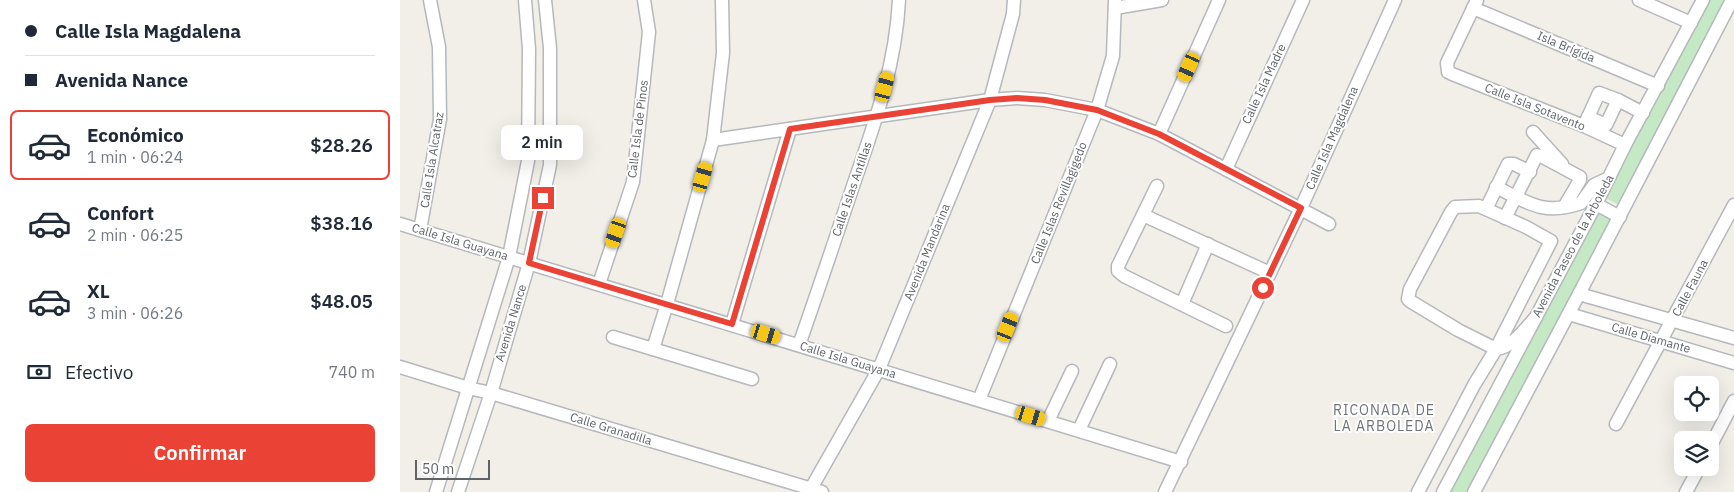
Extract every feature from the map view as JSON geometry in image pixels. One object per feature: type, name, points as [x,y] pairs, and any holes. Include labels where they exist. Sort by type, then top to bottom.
[{"type":"street","name":"Calle Isla Alcatraz","points":[[420,230],[440,119],[439,46],[430,0]]},
{"type":"street","name":"Avenida Nance","points":[[436,492],[509,257],[528,161],[529,49],[525,0]]},
{"type":"street","name":"Avenida Nance","points":[[458,492],[491,393],[529,263],[550,165],[550,48],[545,0]]},
{"type":"street","name":"Calle Isla de Pinos","points":[[599,284],[633,182],[649,32],[644,0]]},
{"type":"street","points":[[653,349],[713,140],[723,53],[722,0]]},
{"type":"street","name":"Calle Islas Antillas","points":[[799,345],[876,118],[891,63],[898,26],[899,0]]},
{"type":"street","name":"Avenida Mandarina","points":[[814,491],[879,369],[990,100],[1013,14],[1014,0]]},
{"type":"street","points":[[1115,4],[1162,0]]},
{"type":"street","points":[[1159,134],[1219,0]]},
{"type":"street","name":"Calle Isla Madre","points":[[1226,169],[1303,0]]},
{"type":"street","name":"Calle Isla Magdalena","points":[[1165,492],[1301,208],[1395,0]]},
{"type":"street","points":[[1639,0],[1691,23]]},
{"type":"street","name":"Avenida Paseo de la Arboleda","points":[[1443,492],[1703,0]]},
{"type":"street","points":[[1474,492],[1580,294],[1732,0]]},
{"type":"street","name":"Calle Islas Revillagigedo","points":[[979,400],[1097,110],[1113,56],[1115,4]]},
{"type":"street","name":"Calle Isla Sotavento","points":[[1475,4],[1447,63],[1447,69],[1452,74],[1586,122],[1625,145]]},
{"type":"street","name":"Isla Brígida","points":[[1475,4],[1658,86]]},
{"type":"street","points":[[1618,100],[1606,126],[1586,122],[1599,93],[1618,100],[1643,113]]},
{"type":"street","points":[[713,140],[876,118],[990,100],[1017,98],[1045,100],[1097,110],[1159,134],[1330,224]]},
{"type":"street","points":[[732,324],[790,129]]},
{"type":"street","points":[[1533,132],[1567,169]]},
{"type":"street","points":[[1504,218],[1537,156],[1579,175],[1581,178],[1564,208]]},
{"type":"street","points":[[1486,209],[1508,164],[1514,164],[1530,172]]},
{"type":"street","points":[[1496,187],[1543,209],[1556,209],[1581,204],[1594,185],[1610,178]]},
{"type":"street","points":[[1157,186],[1118,266],[1118,271],[1124,276],[1226,326]]},
{"type":"street","points":[[1596,204],[1620,217]]},
{"type":"street","name":"Calle Fauna","points":[[1616,424],[1734,204]]},
{"type":"street","points":[[1536,317],[1520,335],[1501,349],[1496,349],[1429,314],[1408,299],[1410,289],[1452,209],[1460,206],[1479,206],[1526,227],[1571,252]]},
{"type":"street","points":[[1143,215],[1270,273]]},
{"type":"street","name":"Calle Isla Guayana","points":[[400,224],[1181,462]]},
{"type":"street","points":[[1418,492],[1474,385],[1496,349],[1551,241]]},
{"type":"street","points":[[1182,304],[1208,244]]},
{"type":"street","name":"Calle Diamante","points":[[1580,294],[1734,338]]},
{"type":"street","name":"Calle Diamante","points":[[1569,314],[1734,363]]},
{"type":"street","points":[[614,337],[752,379]]},
{"type":"street","points":[[1080,430],[1110,364]]},
{"type":"street","name":"Calle Granadilla","points":[[400,367],[814,491]]},
{"type":"street","points":[[1048,421],[1072,371]]},
{"type":"street","points":[[1718,431],[1734,401]]},
{"type":"street","points":[[1686,492],[1695,476]]},
{"type":"green space","points":[[1708,0],[1726,0],[1619,205],[1605,198]]},
{"type":"green space","points":[[1597,212],[1612,220],[1468,492],[1450,492]]},
{"type":"district","name":"RICONADA DE LA ARBOLEDA","points":[[1384,418]]},
{"type":"route","points":[[543,198],[529,263],[732,324],[790,129],[990,100],[1017,98],[1045,100],[1097,110],[1159,134],[1301,208],[1263,288]]}]
